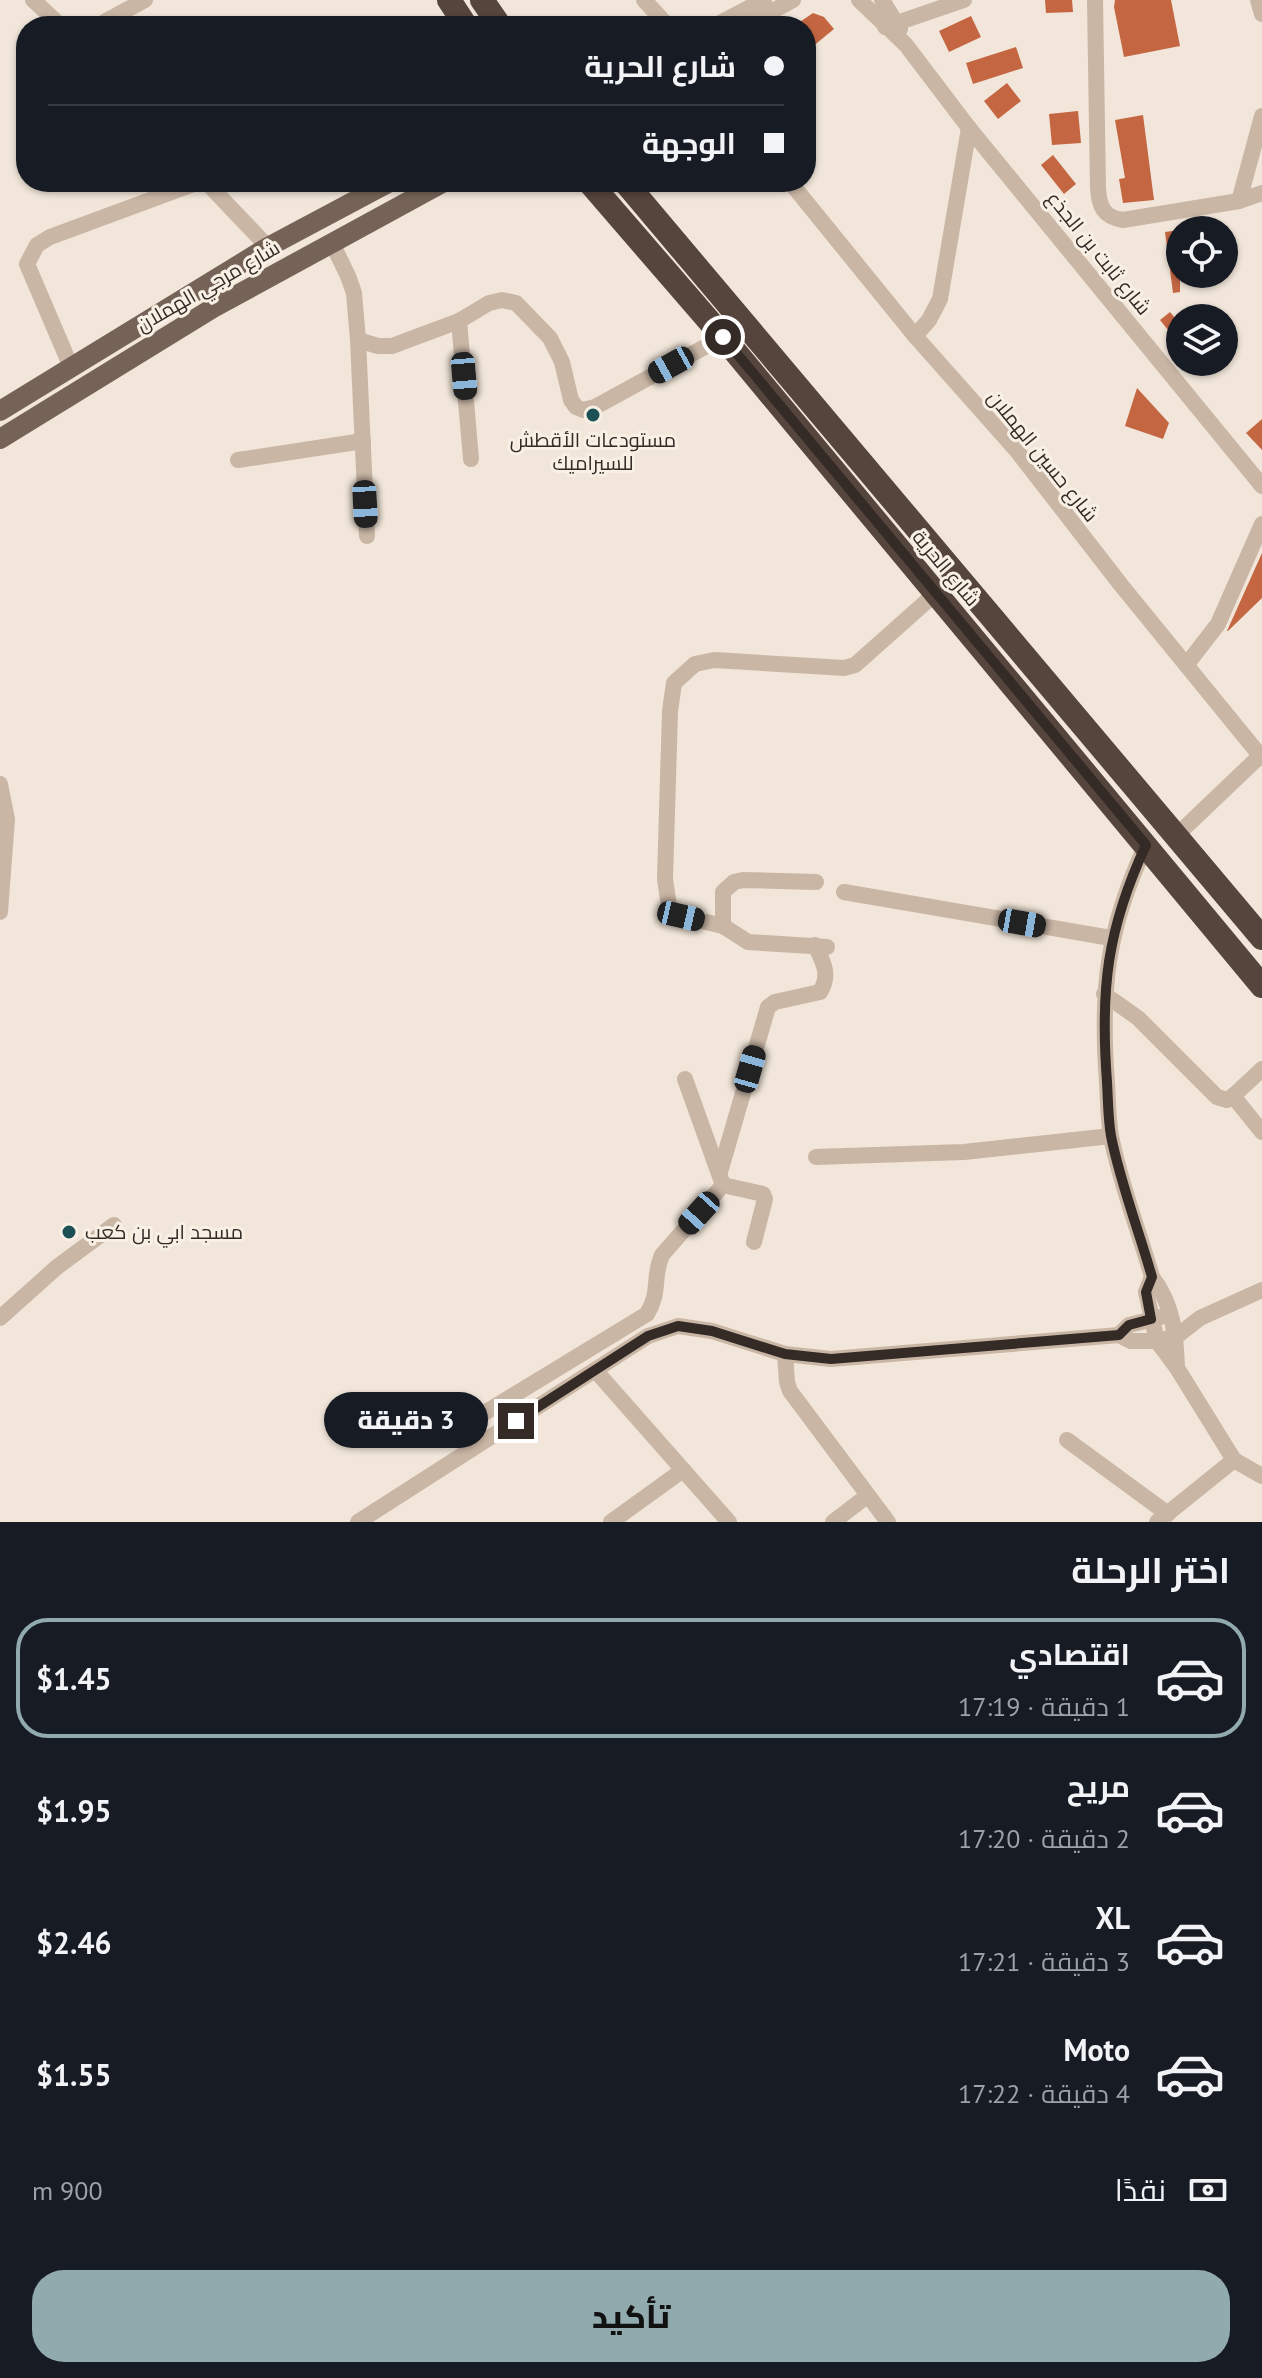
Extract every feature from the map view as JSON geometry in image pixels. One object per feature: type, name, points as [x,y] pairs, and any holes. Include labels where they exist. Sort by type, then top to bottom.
[{"type":"highway","points":[[482,0],[495,16]]},
{"type":"highway","name":"شارع الحرية","points":[[596,192],[723,337],[1262,986]]},
{"type":"highway","name":"شارع الحرية","points":[[634,192],[1262,938]]},
{"type":"highway","points":[[646,192],[651,212]]},
{"type":"main road","name":"شارع مرجي الهملان","points":[[0,411],[268,247],[371,192]]},
{"type":"main road","name":"شارع مرجي الهملان","points":[[0,439],[213,308],[426,192]]},
{"type":"street","points":[[33,0],[50,16]]},
{"type":"street","points":[[117,16],[145,0]]},
{"type":"street","points":[[644,0],[659,16]]},
{"type":"street","points":[[733,16],[764,0]]},
{"type":"street","points":[[763,16],[793,0]]},
{"type":"street","name":"شارع ثابت بن الجذع","points":[[859,0],[891,24]]},
{"type":"street","name":"شارع ثابت بن الجذع","points":[[882,0],[891,24],[969,128],[1262,486]]},
{"type":"street","points":[[891,24],[964,0]]},
{"type":"street","points":[[1095,0],[1098,188],[1099,205],[1105,214],[1123,220],[1239,201],[1262,193]]},
{"type":"street","points":[[1258,0],[1262,14]]},
{"type":"street","points":[[1239,201],[1262,116]]},
{"type":"street","points":[[915,336],[929,320],[940,299],[969,128]]},
{"type":"street","points":[[71,367],[27,264],[31,253],[50,237],[172,192]]},
{"type":"street","points":[[216,192],[268,247]]},
{"type":"street","name":"شارع حسين الهملان","points":[[798,192],[915,336],[1017,451],[1121,585],[1261,756]]},
{"type":"street","points":[[332,243],[354,293],[367,536]]},
{"type":"street","points":[[358,340],[378,346],[392,346],[459,321],[489,303],[502,300],[516,303],[550,338],[562,362],[571,400],[583,410],[595,407],[723,337]]},
{"type":"street","points":[[459,321],[471,459]]},
{"type":"street","points":[[238,460],[363,441]]},
{"type":"street","points":[[1187,664],[1218,624],[1262,524]]},
{"type":"street","points":[[481,1415],[647,1314],[657,1299],[657,1267],[662,1255],[722,1178],[768,1007],[775,1002],[820,992],[826,981],[821,946],[748,942],[723,926],[681,916],[669,906],[665,892],[669,725],[674,683],[695,664],[714,660],[844,668],[855,665],[936,593]]},
{"type":"street","points":[[1177,835],[1261,756]]},
{"type":"street","points":[[0,784],[7,819],[0,909]]},
{"type":"street","points":[[1146,845],[1127,886],[1111,938],[1104,994],[1105,1059],[1111,1136],[1152,1277],[1162,1289],[1171,1314],[1177,1336],[1177,1368]]},
{"type":"street","points":[[723,926],[723,892],[734,882],[816,882]]},
{"type":"street","points":[[844,892],[1111,938]]},
{"type":"street","points":[[1104,994],[1138,1018],[1217,1097],[1227,1100],[1262,1069]]},
{"type":"street","points":[[685,1079],[722,1178],[763,1194],[765,1199],[754,1242]]},
{"type":"street","points":[[1233,1096],[1262,1132]]},
{"type":"street","points":[[816,1157],[964,1152],[1111,1136]]},
{"type":"street","points":[[0,1318],[57,1267],[114,1225]]},
{"type":"street","points":[[1152,1277],[1146,1292],[1157,1341],[1234,1460],[1262,1476]]},
{"type":"street","points":[[358,1522],[648,1336],[678,1326],[712,1331],[785,1354],[831,1359],[1119,1335],[1131,1341],[1157,1341],[1177,1336],[1200,1318],[1262,1290]]},
{"type":"street","points":[[1119,1335],[1129,1325],[1171,1314],[1200,1318]]},
{"type":"street","points":[[785,1354],[790,1391],[888,1522]]},
{"type":"street","points":[[595,1370],[729,1522]]},
{"type":"street","points":[[1067,1440],[1163,1518],[1234,1460]]},
{"type":"street","points":[[611,1522],[683,1470]]},
{"type":"street","points":[[833,1522],[867,1496]]},
{"type":"building","points":[[1045,0],[1072,0],[1073,12],[1046,13]]},
{"type":"building","points":[[1115,0],[1171,0],[1180,46],[1124,57]]},
{"type":"building","points":[[813,13],[824,17],[834,29],[816,44],[816,16],[809,16]]},
{"type":"building","points":[[971,16],[981,37],[949,52],[939,31]]},
{"type":"building","points":[[1016,47],[1023,68],[973,84],[966,63]]},
{"type":"building","points":[[1007,83],[1021,101],[998,119],[984,101]]},
{"type":"building","points":[[1078,111],[1081,143],[1052,145],[1049,114]]},
{"type":"building","points":[[1143,115],[1154,200],[1123,203],[1119,179],[1125,178],[1115,120]]},
{"type":"building","points":[[1053,155],[1076,184],[1064,194],[1041,165]]},
{"type":"building","points":[[1137,388],[1169,423],[1163,439],[1125,426]]},
{"type":"building","points":[[1262,419],[1262,450],[1246,433]]},
{"type":"building","points":[[1262,553],[1262,598],[1227,631]]},
{"type":"place","name":"مستودعات الأقطش للسيراميك","points":[[593,415]]},
{"type":"place","name":"مسجد ابي بن كعب","points":[[69,1232]]},
{"type":"route","points":[[516,1421],[648,1336],[678,1326],[712,1331],[785,1354],[831,1359],[1119,1335],[1129,1325],[1151,1319],[1146,1292],[1152,1277],[1111,1136],[1104,994],[1111,938],[1127,886],[1146,845],[723,337]]}]
